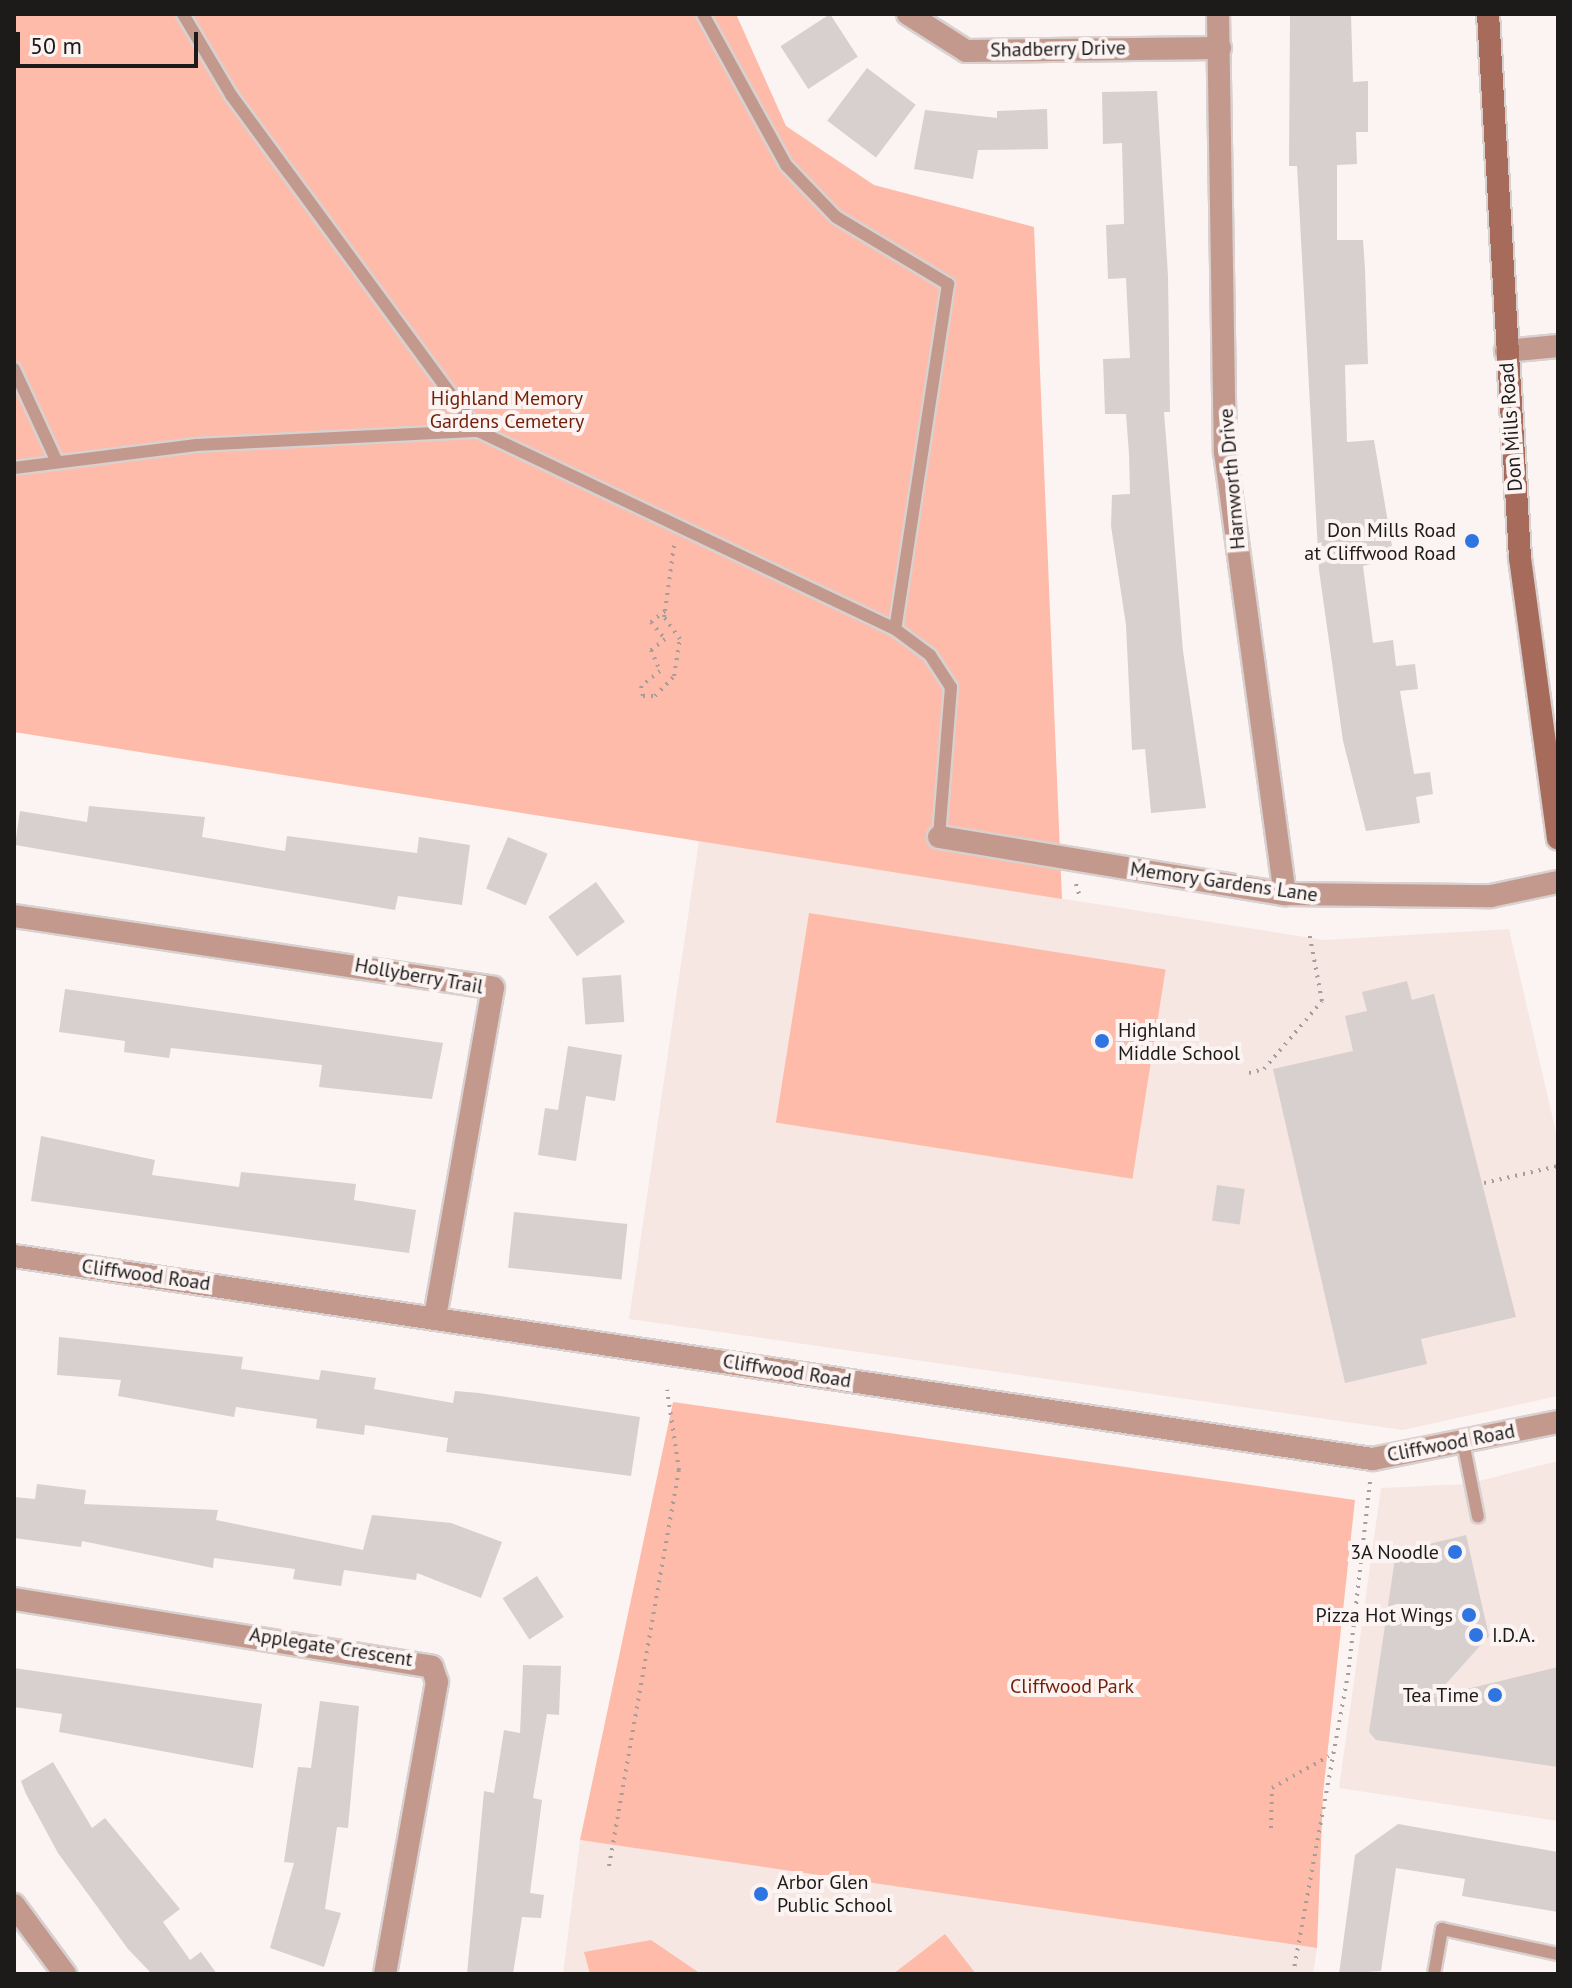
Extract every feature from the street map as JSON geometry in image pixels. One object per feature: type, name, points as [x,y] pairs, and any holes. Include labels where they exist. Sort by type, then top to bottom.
[{"type":"main road","name":"Don Mills Road","points":[[1488,14],[1520,558],[1558,838]]},
{"type":"street","name":"Shadberry Drive","points":[[908,14],[966,51],[1220,48]]},
{"type":"street","name":"Harnworth Drive","points":[[1218,14],[1225,452],[1285,894]]},
{"type":"street","points":[[1506,351],[1558,346]]},
{"type":"street","name":"Memory Gardens Lane","points":[[939,837],[1285,894],[1491,896],[1558,882]]},
{"type":"street","name":"Hollyberry Trail","points":[[14,916],[493,988],[435,1318]]},
{"type":"street","name":"Cliffwood Road","points":[[14,1256],[1373,1459],[1558,1422]]},
{"type":"street","name":"Applegate Crescent","points":[[14,1599],[432,1667],[437,1682],[385,1974]]},
{"type":"street","points":[[14,1905],[58,1972]]},
{"type":"lane","points":[[183,14],[231,95],[478,431],[676,532],[895,629],[930,655],[951,687],[939,837]]},
{"type":"lane","points":[[703,14],[786,165],[836,217],[948,284],[895,629]]},
{"type":"lane","points":[[14,369],[57,462]]},
{"type":"lane","points":[[14,468],[197,445],[478,431]]},
{"type":"lane","points":[[1463,1442],[1478,1517]]},
{"type":"lane","points":[[1434,1974],[1442,1929],[1558,1954]]},
{"type":"path","points":[[665,611],[651,622],[665,639],[651,650],[660,671],[641,686],[643,696],[655,696],[674,676],[680,639],[665,611],[676,532]]},
{"type":"path","points":[[1249,1073],[1264,1069],[1322,1001],[1309,932]]},
{"type":"path","points":[[1484,1183],[1558,1166]]},
{"type":"path","points":[[609,1866],[679,1470],[667,1390]]},
{"type":"path","points":[[1293,1974],[1329,1756],[1348,1675],[1373,1459]]},
{"type":"path","points":[[1271,1828],[1272,1788],[1329,1756]]},
{"type":"shaded area","name":"Highland Middle School","points":[[699,841],[1324,940],[1509,929],[1558,1141],[1558,1396],[1403,1430],[629,1319]]},
{"type":"shaded area","points":[[1558,1461],[1558,1821],[1339,1788],[1381,1488],[1467,1484]]},
{"type":"shaded area","name":"Arbor Glen Public School","points":[[580,1840],[1317,1948],[1313,1974],[563,1974]]},
{"type":"green space","name":"Highland Memory Gardens Cemetery","points":[[14,14],[736,14],[786,126],[874,185],[1034,227],[1062,899],[14,732]]},
{"type":"green space","points":[[809,913],[1166,969],[1132,1179],[776,1122]]},
{"type":"green space","name":"Cliffwood Park","points":[[673,1402],[1355,1500],[1323,1794],[1317,1948],[580,1840]]},
{"type":"green space","points":[[945,1934],[976,1974],[893,1974]]},
{"type":"green space","points":[[651,1940],[701,1974],[590,1974],[584,1952]]},
{"type":"building","points":[[830,14],[858,57],[808,89],[781,46]]},
{"type":"building","points":[[1290,14],[1351,14],[1353,82],[1368,81],[1368,132],[1356,132],[1357,164],[1337,165],[1337,240],[1363,240],[1365,269],[1368,364],[1345,365],[1347,442],[1374,440],[1394,558],[1363,566],[1373,643],[1393,640],[1396,666],[1415,664],[1418,689],[1400,691],[1414,774],[1430,772],[1433,794],[1416,797],[1420,823],[1366,831],[1343,741],[1319,570],[1297,166],[1289,166]]},
{"type":"building","points":[[867,68],[916,105],[876,157],[827,121]]},
{"type":"building","points":[[1157,91],[1168,276],[1170,412],[1164,412],[1183,651],[1206,808],[1151,813],[1145,749],[1132,750],[1126,625],[1111,526],[1112,495],[1130,494],[1129,454],[1126,414],[1105,414],[1103,359],[1130,358],[1126,278],[1108,279],[1106,225],[1124,224],[1122,143],[1103,144],[1102,92]]},
{"type":"building","points":[[1047,109],[1048,149],[978,150],[973,179],[914,169],[925,110],[997,118],[997,111]]},
{"type":"building","points":[[89,806],[205,817],[202,837],[285,851],[287,836],[417,853],[419,837],[470,845],[462,905],[398,896],[395,910],[15,845],[20,811],[87,822]]},
{"type":"building","points":[[508,837],[548,854],[526,905],[486,889]]},
{"type":"building","points":[[596,882],[625,922],[577,956],[548,917]]},
{"type":"building","points":[[621,975],[624,1022],[585,1025],[582,978]]},
{"type":"building","points":[[1407,981],[1412,1000],[1434,994],[1516,1317],[1421,1339],[1427,1364],[1345,1383],[1273,1069],[1353,1051],[1345,1016],[1367,1011],[1362,992]]},
{"type":"building","points":[[65,989],[443,1043],[432,1099],[319,1087],[322,1065],[171,1048],[169,1058],[124,1052],[125,1041],[59,1032]]},
{"type":"building","points":[[568,1046],[622,1055],[615,1101],[586,1096],[576,1161],[538,1155],[545,1108],[558,1110]]},
{"type":"building","points":[[41,1136],[155,1160],[152,1175],[239,1187],[241,1172],[356,1184],[354,1200],[416,1210],[409,1253],[31,1201]]},
{"type":"building","points":[[1217,1185],[1245,1189],[1240,1225],[1212,1221]]},
{"type":"building","points":[[514,1212],[627,1224],[622,1280],[508,1268]]},
{"type":"building","points":[[59,1337],[243,1357],[241,1369],[319,1380],[321,1370],[376,1378],[374,1389],[453,1403],[455,1391],[640,1417],[631,1476],[446,1452],[448,1438],[365,1425],[364,1435],[316,1428],[317,1419],[236,1407],[234,1417],[118,1396],[121,1380],[57,1375]]},
{"type":"building","points":[[37,1484],[86,1490],[84,1504],[218,1510],[216,1520],[363,1550],[372,1515],[451,1523],[502,1542],[481,1598],[417,1573],[416,1580],[344,1570],[341,1586],[293,1579],[295,1569],[214,1558],[213,1568],[82,1541],[81,1547],[14,1538],[14,1497],[35,1499]]},
{"type":"building","points":[[1466,1535],[1489,1636],[1434,1697],[1558,1667],[1558,1767],[1376,1740],[1369,1732],[1396,1552]]},
{"type":"building","points":[[537,1576],[564,1617],[529,1639],[503,1598]]},
{"type":"building","points":[[523,1665],[561,1666],[559,1715],[547,1714],[533,1798],[542,1800],[530,1893],[544,1895],[541,1918],[522,1917],[513,1974],[467,1974],[484,1791],[494,1793],[504,1730],[520,1733]]},
{"type":"building","points":[[14,1668],[262,1704],[253,1768],[59,1732],[62,1714],[14,1707]]},
{"type":"building","points":[[320,1701],[359,1706],[348,1828],[337,1827],[325,1909],[341,1913],[324,1967],[270,1948],[294,1863],[284,1862],[298,1767],[311,1768]]},
{"type":"building","points":[[53,1762],[92,1828],[105,1818],[180,1909],[163,1922],[190,1960],[201,1952],[217,1974],[152,1974],[128,1949],[58,1853],[26,1794],[21,1781]]},
{"type":"building","points":[[1398,1824],[1558,1852],[1558,1912],[1462,1896],[1465,1879],[1396,1868],[1381,1971],[1339,1974],[1355,1855]]},
{"type":"place","name":"Don Mills Road at Cliffwood Road","points":[[1472,541]]},
{"type":"place","name":"Highland Middle School","points":[[1102,1041]]},
{"type":"place","name":"3A Noodle","points":[[1455,1552]]},
{"type":"place","name":"Pizza Hot Wings","points":[[1469,1615]]},
{"type":"place","name":"I.D.A.","points":[[1476,1635]]},
{"type":"place","name":"Tea Time","points":[[1495,1695]]},
{"type":"place","name":"Arbor Glen Public School","points":[[761,1894]]}]
